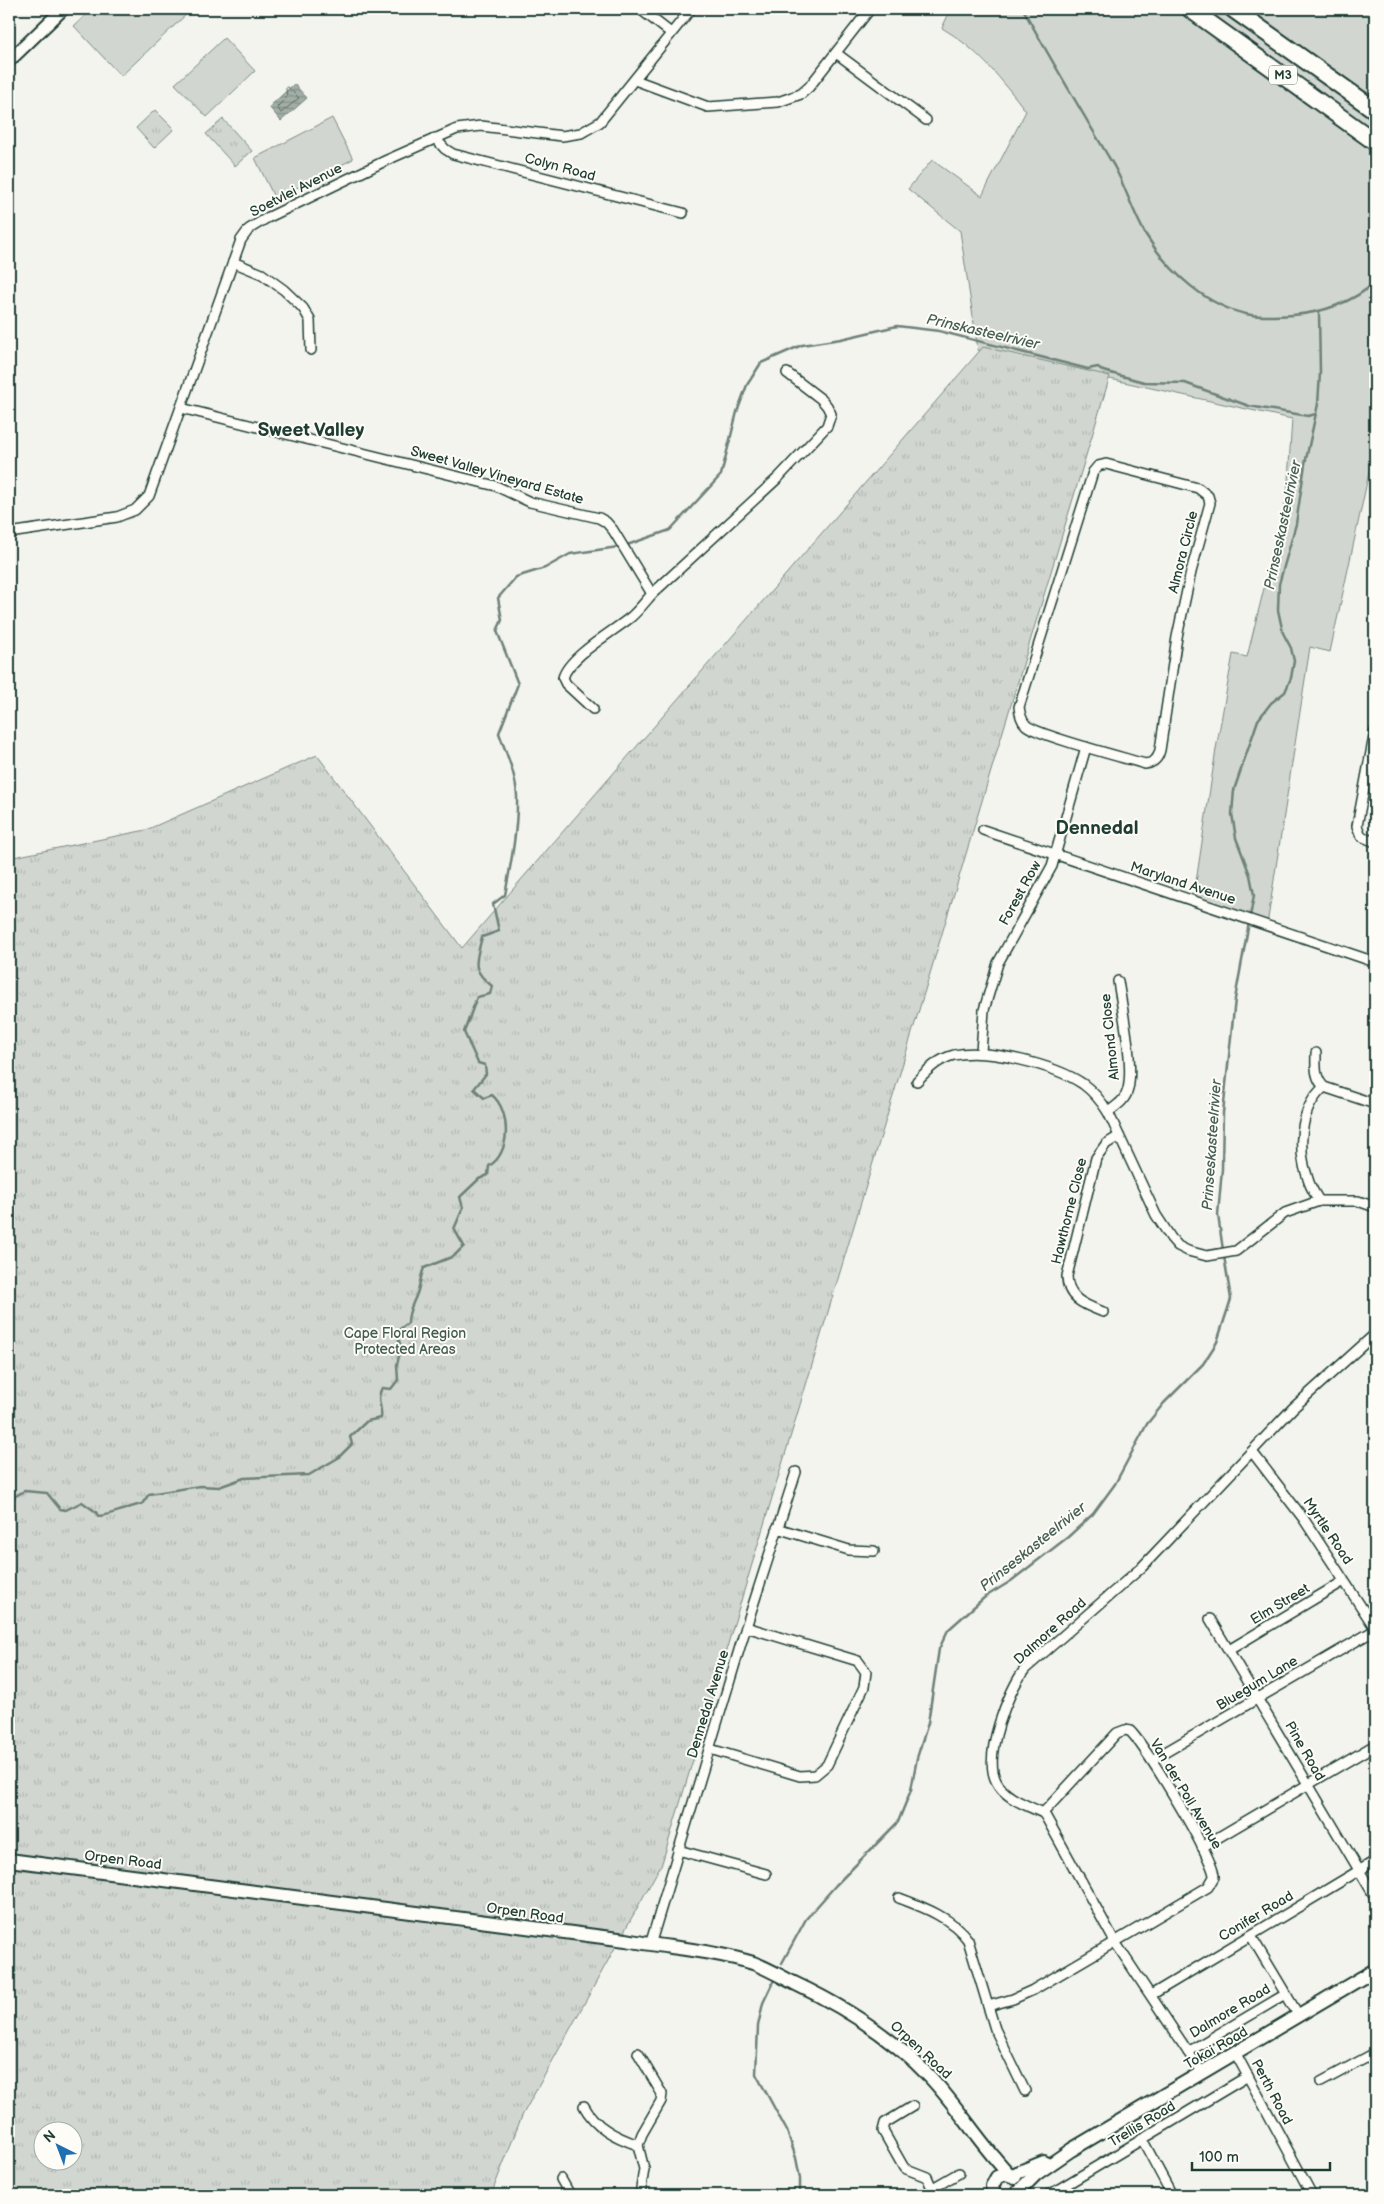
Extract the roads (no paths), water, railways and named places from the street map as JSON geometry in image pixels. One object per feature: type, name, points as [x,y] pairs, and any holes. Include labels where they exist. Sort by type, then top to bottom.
[{"type":"highway","name":"M3","points":[[1190,9],[1375,142]]},
{"type":"highway","name":"M3","points":[[1233,9],[1375,110]]},
{"type":"main road","name":"Orpen Road","points":[[9,1860],[712,1953],[752,1963],[827,1999],[878,2030],[909,2056],[943,2091],[975,2135],[1010,2175],[1018,2180],[1019,2194]]},
{"type":"main road","name":"Tokai Road","points":[[1019,2194],[1039,2172],[1071,2150],[1375,1970]]},
{"type":"main road","name":"Orpen Road","points":[[975,2135],[990,2169],[991,2190]]},
{"type":"main road","name":"Tokai Road","points":[[991,2190],[1000,2175],[1010,2175],[1071,2150]]},
{"type":"street","points":[[9,61],[63,9]]},
{"type":"street","points":[[640,9],[671,33]]},
{"type":"street","name":"Soetvlei Avenue","points":[[9,533],[117,517],[135,510],[149,496],[233,262],[244,235],[249,229],[435,138],[458,129],[482,126],[562,136],[581,134],[600,122],[691,9]]},
{"type":"street","points":[[635,80],[708,107],[778,102],[800,94],[809,87],[870,9]]},
{"type":"street","points":[[836,53],[926,120]]},
{"type":"street","name":"Colyn Road","points":[[435,138],[445,149],[453,154],[683,213]]},
{"type":"street","points":[[233,262],[262,274],[284,290],[302,308],[310,320],[311,350]]},
{"type":"street","points":[[593,709],[566,684],[563,678],[565,672],[590,647],[630,618],[652,594],[778,478],[827,426],[831,414],[827,406],[787,372]]},
{"type":"street","name":"Sweet Valley Vineyard Estate","points":[[181,408],[496,486],[530,502],[599,518],[613,530],[652,594]]},
{"type":"street","name":"Almora Circle","points":[[1106,464],[1198,488],[1208,496],[1210,503],[1191,572],[1177,637],[1158,756],[1150,764],[1145,764],[1086,747],[1028,727],[1022,719],[1019,707],[1093,472],[1098,466],[1106,464]]},
{"type":"street","points":[[1375,731],[1357,826],[1361,836],[1375,842]]},
{"type":"street","name":"Forest Row","points":[[981,1052],[984,1010],[998,962],[1052,866],[1086,747]]},
{"type":"street","name":"Maryland Avenue","points":[[982,830],[1375,962]]},
{"type":"street","name":"Almond Close","points":[[1108,1112],[1122,1101],[1128,1089],[1129,1067],[1118,981]]},
{"type":"street","points":[[917,1081],[940,1061],[953,1056],[981,1052],[1027,1062],[1066,1075],[1091,1091],[1108,1112],[1164,1228],[1178,1246],[1197,1254],[1218,1255],[1236,1251],[1285,1213],[1318,1201],[1358,1201],[1375,1207]]},
{"type":"street","points":[[1316,1053],[1316,1074],[1319,1082],[1324,1087],[1375,1104]]},
{"type":"street","points":[[1318,1201],[1308,1180],[1301,1139],[1306,1116],[1312,1102],[1324,1087]]},
{"type":"street","name":"Hawthorne Close","points":[[1104,1312],[1084,1305],[1072,1296],[1067,1284],[1067,1276],[1096,1158],[1106,1144],[1119,1136]]},
{"type":"street","name":"Dalmore Road","points":[[1202,2073],[1115,1942],[1043,1813],[1010,1797],[996,1782],[992,1768],[997,1732],[1005,1704],[1014,1685],[1036,1658],[1142,1567],[1253,1453],[1293,1408],[1375,1334]]},
{"type":"street","name":"Myrtle Road","points":[[1253,1453],[1303,1518],[1375,1629]]},
{"type":"street","name":"Dennedal Avenue","points":[[650,1945],[746,1627],[796,1472]]},
{"type":"street","points":[[777,1528],[849,1550],[874,1551]]},
{"type":"street","name":"Elm Street","points":[[1229,1650],[1344,1581]]},
{"type":"street","name":"Pine Road","points":[[1210,1619],[1375,1897]]},
{"type":"street","points":[[710,1749],[800,1776],[815,1775],[827,1765],[864,1687],[866,1672],[858,1661],[746,1627]]},
{"type":"street","name":"Bluegum Lane","points":[[1152,1760],[1375,1629]]},
{"type":"street","name":"Van der Poll Avenue","points":[[988,2006],[1029,1993],[1212,1882],[1214,1873],[1202,1847],[1152,1760],[1130,1731],[1121,1731],[1043,1813]]},
{"type":"street","points":[[1202,1847],[1375,1745]]},
{"type":"street","points":[[678,1850],[766,1874]]},
{"type":"street","name":"Conifer Road","points":[[1151,1995],[1375,1861]]},
{"type":"street","points":[[899,1898],[948,1921],[964,1934],[972,1949],[995,2028],[1025,2091]]},
{"type":"street","name":"Dalmore Road","points":[[1251,1936],[1300,2016]]},
{"type":"street","name":"Dalmore Road","points":[[1188,2052],[1286,1994]]},
{"type":"street","points":[[638,2053],[662,2094],[661,2102],[638,2144],[644,2170],[640,2195]]},
{"type":"street","points":[[1321,2082],[1375,2053]]},
{"type":"street","name":"Perth Road","points":[[1236,2054],[1312,2195]]},
{"type":"street","name":"Trellis Road","points":[[1050,2195],[1248,2076]]},
{"type":"street","points":[[584,2106],[598,2125],[619,2137],[638,2144]]},
{"type":"street","points":[[913,2106],[885,2123],[883,2131],[904,2168],[924,2175],[934,2192],[959,2173]]},
{"type":"street","points":[[1142,2139],[1172,2195]]},
{"type":"street","points":[[561,2179],[570,2195]]},
{"type":"water","points":[[294,84],[307,98],[281,121],[269,107]]},
{"type":"waterway","points":[[1023,9],[1114,166],[1146,235],[1166,262],[1191,286],[1220,305],[1235,311],[1251,315],[1272,316],[1304,314],[1326,309],[1347,301],[1375,282]]},
{"type":"waterway","name":"Prinseskasteelrivier","points":[[1223,1250],[1218,1215],[1222,1169],[1223,1113],[1235,999],[1254,895],[1250,875],[1236,838],[1232,814],[1234,790],[1258,720],[1271,703],[1285,692],[1291,678],[1294,661],[1291,648],[1283,633],[1278,610],[1279,584],[1296,524],[1305,464],[1318,404],[1320,373],[1319,312]]},
{"type":"waterway","name":"Prinskasteelrivier","points":[[627,545],[670,530],[721,475],[737,412],[747,385],[761,363],[802,345],[841,339],[897,326],[939,331],[1088,369],[1098,367],[1103,371],[1144,382],[1185,383],[1249,406],[1308,416],[1316,414]]},
{"type":"waterway","name":"Prinskasteelrivier","points":[[9,1491],[14,1497],[24,1491],[47,1493],[60,1509],[66,1510],[82,1502],[96,1512],[98,1516],[115,1513],[142,1504],[149,1494],[200,1486],[219,1487],[244,1478],[309,1475],[338,1458],[352,1444],[350,1437],[367,1421],[381,1418],[380,1392],[382,1388],[391,1389],[398,1380],[397,1365],[401,1347],[397,1334],[408,1323],[409,1312],[424,1268],[454,1256],[464,1246],[454,1229],[463,1208],[460,1197],[479,1179],[488,1175],[489,1166],[496,1160],[505,1142],[505,1121],[503,1111],[498,1102],[492,1095],[484,1098],[474,1089],[486,1074],[485,1065],[478,1063],[464,1032],[477,997],[490,994],[492,986],[480,975],[476,965],[482,937],[499,931],[493,904],[505,895],[514,846],[517,796],[515,780],[499,733],[518,684],[497,631],[502,620],[498,598],[516,577],[545,568],[570,554],[618,547]]},
{"type":"waterway","name":"Prinseskasteelrivier","points":[[782,1963],[806,1919],[836,1885],[898,1822],[911,1790],[917,1758],[928,1723],[939,1649],[948,1630],[985,1597],[1011,1581],[1068,1537],[1093,1514],[1115,1484],[1147,1424],[1164,1403],[1203,1364],[1217,1342],[1231,1299],[1224,1256]]},
{"type":"waterway","name":"Prinseskasteelrivier","points":[[773,1982],[763,2003],[758,2026],[756,2074],[787,2131],[796,2158],[800,2178],[800,2195]]},
{"type":"district","name":"Sweet Valley","points":[[311,430]]},
{"type":"district","name":"Dennedal","points":[[1097,828]]},
{"type":"park label","name":"Cape Floral Region Protected Areas","points":[[405,1342]]}]
